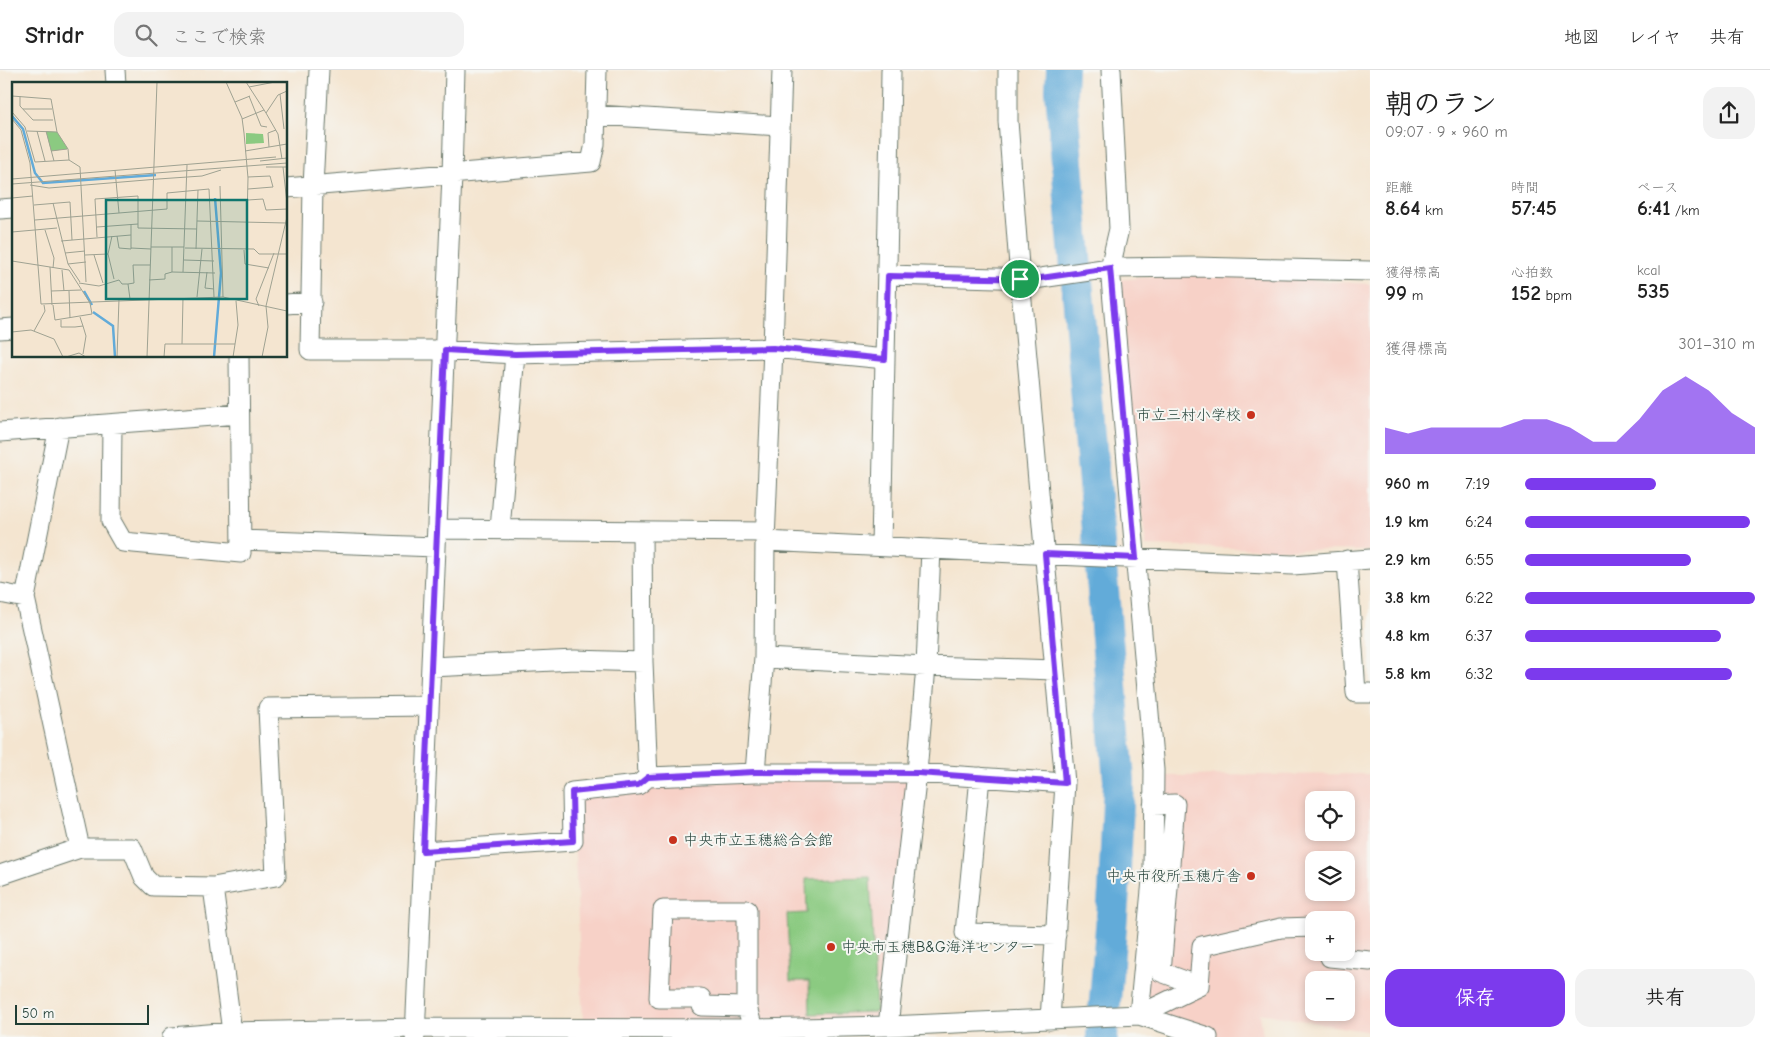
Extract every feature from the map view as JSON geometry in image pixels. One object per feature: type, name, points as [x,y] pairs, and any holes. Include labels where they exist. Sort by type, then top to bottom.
[{"type":"street","points":[[319,70],[313,186],[310,350],[445,350],[515,354],[773,348],[885,359]]},
{"type":"street","points":[[415,1033],[445,350],[455,70]]},
{"type":"street","points":[[288,188],[591,162],[595,144],[597,70]]},
{"type":"street","points":[[755,772],[764,658],[765,536],[782,70]]},
{"type":"street","points":[[881,546],[891,70]]},
{"type":"street","points":[[1008,70],[1008,122],[1020,279],[1065,783],[1050,1020]]},
{"type":"street","points":[[1111,70],[1119,229],[1102,270],[1136,558],[1154,770],[1153,870],[1139,1015]]},
{"type":"street","points":[[596,115],[780,126]]},
{"type":"street","points":[[888,276],[1034,279],[1102,270],[1194,267],[1370,271]]},
{"type":"street","points":[[288,304],[312,302]]},
{"type":"street","points":[[500,529],[515,354]]},
{"type":"street","points":[[112,424],[111,521],[123,542],[241,553],[240,358]]},
{"type":"street","points":[[0,432],[239,414]]},
{"type":"street","points":[[58,427],[25,598],[80,848]]},
{"type":"street","points":[[241,540],[436,538],[500,529],[642,531],[765,536],[931,549],[1293,564],[1370,558]]},
{"type":"street","points":[[642,531],[643,662],[648,777]]},
{"type":"street","points":[[888,1026],[918,773],[926,666],[931,549]]},
{"type":"street","points":[[1347,560],[1356,693],[1370,693]]},
{"type":"street","points":[[0,593],[25,598]]},
{"type":"street","points":[[764,658],[1055,670]]},
{"type":"street","points":[[431,667],[575,660],[643,662]]},
{"type":"street","points":[[0,875],[80,848],[132,848],[144,877],[153,886],[213,887],[276,876],[268,708],[429,706]]},
{"type":"street","points":[[423,851],[573,841],[572,792],[638,785],[648,777],[755,772],[918,773],[1065,783]]},
{"type":"street","points":[[980,777],[966,933],[1056,935]]},
{"type":"street","points":[[1153,805],[1175,804],[1161,972],[1199,986]]},
{"type":"street","points":[[213,887],[232,1032]]},
{"type":"street","points":[[747,1007],[702,1006],[701,998],[659,998],[664,910],[747,910],[747,1007],[753,1033]]},
{"type":"street","points":[[1199,986],[1202,946],[1281,928],[1305,927]]},
{"type":"street","points":[[1355,960],[1370,961]]},
{"type":"street","points":[[1139,1015],[1199,986]]},
{"type":"street","points":[[172,1037],[232,1032],[753,1033],[1139,1015],[1208,1037]]},
{"type":"shaded area","name":"市立三村小学校","points":[[1201,273],[1370,284],[1370,551],[1146,546],[1116,280]]},
{"type":"shaded area","points":[[917,773],[888,1026],[583,1023],[572,792],[638,785]]},
{"type":"shaded area","points":[[1370,774],[1370,1032],[1306,1021],[1355,1021],[1355,971],[1305,971],[1305,1021],[1260,1013],[1263,1037],[1208,1037],[1139,1015],[1162,776]]},
{"type":"green space","name":"中央市玉穂B&G海洋センター","points":[[870,877],[876,1012],[810,1014],[809,981],[790,981],[787,914],[807,913],[806,879]]},
{"type":"water","points":[[1049,70],[1075,70],[1074,91],[1048,90]]},
{"type":"waterway","points":[[1062,70],[1061,91],[1119,781],[1114,891],[1102,1037]]},
{"type":"place","name":"市立三村小学校","points":[[1251,415]]},
{"type":"place","name":"中央市立玉穂総合会館","points":[[673,840]]},
{"type":"place","name":"中央市役所玉穂庁舎","points":[[1251,876]]},
{"type":"place","name":"中央市玉穂B&G海洋センター","points":[[831,947]]},
{"type":"route","points":[[1110,268],[1136,558],[1045,554],[1065,783],[918,773],[755,772],[648,777],[638,785],[572,792],[573,841],[423,851],[445,350],[515,354],[773,348],[885,359],[888,276],[1020,279],[1034,279],[1110,268]]}]
